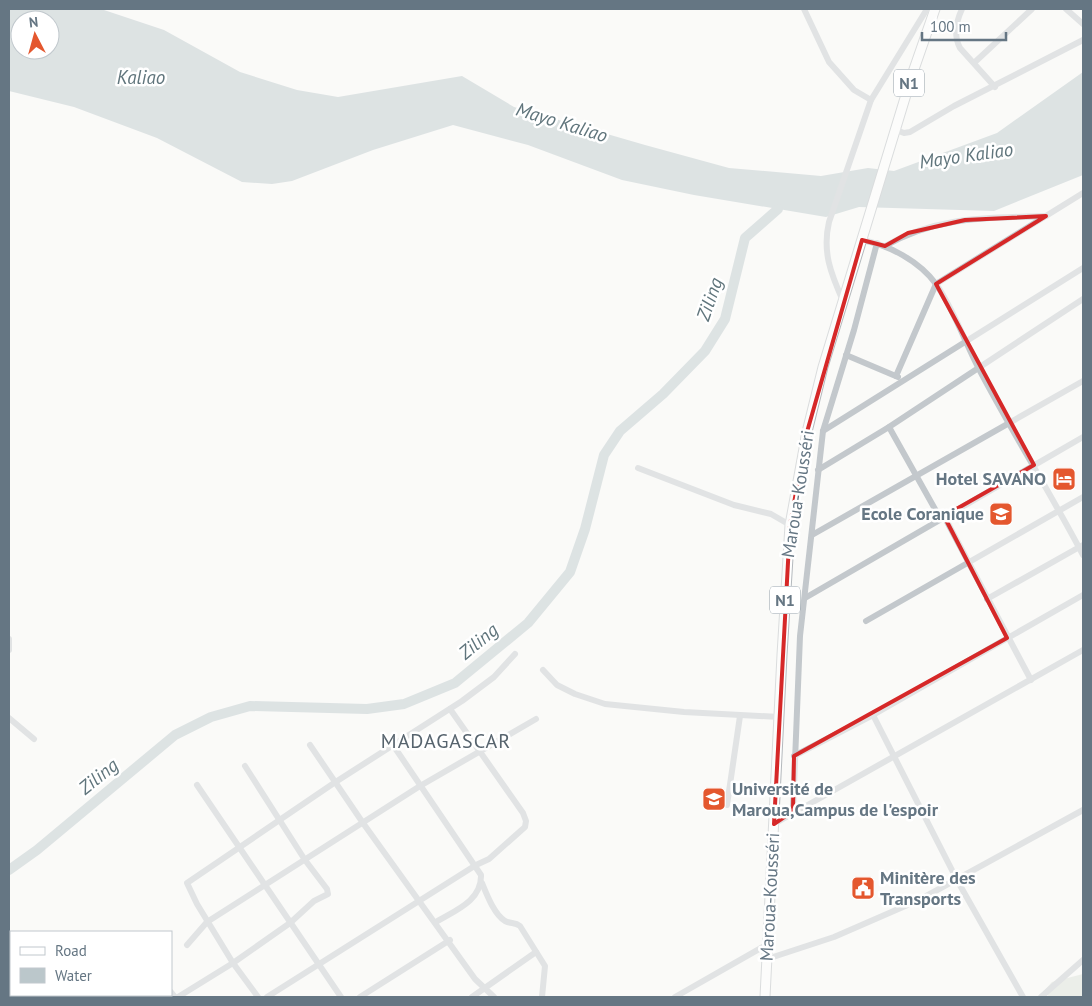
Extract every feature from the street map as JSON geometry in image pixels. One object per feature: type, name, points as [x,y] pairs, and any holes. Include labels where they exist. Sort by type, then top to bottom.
[{"type":"highway","name":"Maroua-Kousséri","points":[[765,997],[790,525],[807,432],[823,367],[927,27],[935,9]]},
{"type":"street","points":[[804,9],[829,62],[854,90],[871,100]]},
{"type":"street","points":[[844,302],[829,270],[826,255],[825,238],[829,222],[871,100],[927,9]]},
{"type":"street","points":[[962,9],[957,23],[956,40],[960,48],[995,87]]},
{"type":"street","points":[[974,62],[1032,9]]},
{"type":"street","points":[[1066,9],[1083,24]]},
{"type":"street","points":[[896,130],[904,133],[910,132],[954,106],[995,87],[1083,40]]},
{"type":"street","points":[[896,376],[936,284],[1083,193]]},
{"type":"street","points":[[885,246],[908,233],[965,220],[1046,216]]},
{"type":"street","points":[[862,240],[885,246],[918,266],[936,284],[979,368],[1081,546],[1083,555]]},
{"type":"street","points":[[792,812],[797,685],[823,431],[877,243]]},
{"type":"street","points":[[823,431],[903,379],[966,342],[1083,268]]},
{"type":"street","points":[[818,470],[889,427],[1083,299]]},
{"type":"street","points":[[846,355],[903,379]]},
{"type":"street","points":[[812,535],[917,478],[1083,381]]},
{"type":"street","points":[[889,427],[917,478],[969,563],[1031,680]]},
{"type":"street","points":[[805,598],[1083,437]]},
{"type":"street","points":[[638,468],[734,505],[771,514],[790,525]]},
{"type":"street","points":[[866,621],[1083,497]]},
{"type":"street","points":[[987,599],[1081,546]]},
{"type":"street","points":[[794,756],[873,715],[1083,595]]},
{"type":"street","points":[[9,639],[9,650]]},
{"type":"street","points":[[774,824],[792,812],[1083,650]]},
{"type":"street","points":[[258,997],[233,963],[207,922],[187,883],[334,783],[450,709],[494,677],[514,654]]},
{"type":"street","points":[[543,670],[557,685],[575,694],[605,704],[740,716],[779,717]]},
{"type":"street","points":[[267,997],[476,865],[489,859],[525,828],[526,821],[523,813],[450,709]]},
{"type":"street","points":[[873,715],[957,880],[1023,997]]},
{"type":"street","points":[[727,804],[740,716]]},
{"type":"street","points":[[9,718],[34,739]]},
{"type":"street","points":[[187,945],[207,922],[420,786],[536,719]]},
{"type":"street","points":[[310,745],[363,824],[450,940],[475,978],[494,997]]},
{"type":"street","points":[[393,745],[476,865],[482,875],[482,883],[498,914],[505,921],[517,923],[520,926],[543,961],[546,970],[542,997]]},
{"type":"street","points":[[177,997],[233,963],[290,923],[314,901],[328,894],[327,889],[305,860],[245,766]]},
{"type":"street","points":[[197,785],[318,966],[341,997]]},
{"type":"street","points":[[766,959],[834,937],[919,900],[1083,810]]},
{"type":"street","points":[[436,922],[471,901],[482,883]]},
{"type":"street","points":[[360,997],[450,940]]},
{"type":"street","points":[[675,997],[768,944]]},
{"type":"street","points":[[472,997],[486,989],[536,952]]},
{"type":"street","points":[[1041,997],[1083,960]]},
{"type":"highlighted area","points":[[1046,216],[936,284],[1034,465],[944,516],[1007,638],[794,756],[793,811],[774,824],[790,525],[807,432],[862,240],[885,246],[908,233],[965,220]]},
{"type":"shaded area","points":[[1083,974],[1083,997],[1050,997],[1043,992],[1052,982]]},
{"type":"water","name":"Kaliao","points":[[9,9],[101,9],[164,30],[240,72],[297,90],[338,97],[462,76],[514,107],[645,145],[729,168],[821,176],[868,168],[894,171],[997,133],[1083,72],[1083,175],[994,211],[859,207],[826,217],[694,195],[622,180],[528,145],[453,125],[373,150],[292,181],[272,184],[242,182],[157,138],[74,107],[9,91]]},
{"type":"waterway","name":"Ziling","points":[[9,870],[37,850],[175,735],[211,717],[250,706],[367,709],[404,704],[455,683],[528,623],[570,572],[585,529],[604,455],[620,431],[663,394],[705,351],[725,319],[745,238],[778,209]]},
{"type":"place","name":"Hotel SAVANO","points":[[1064,479]]},
{"type":"place","name":"Ecole Coranique","points":[[1001,514]]},
{"type":"place","name":"Université de Maroua,Campus de l'espoir","points":[[714,799]]},
{"type":"place","name":"Minitère des Transports","points":[[863,888]]},
{"type":"district","name":"MADAGASCAR","points":[[446,741]]},
{"type":"water label","name":"Mayo Kaliao","points":[[562,122]]},
{"type":"water label","name":"Mayo Kaliao","points":[[966,155]]}]
